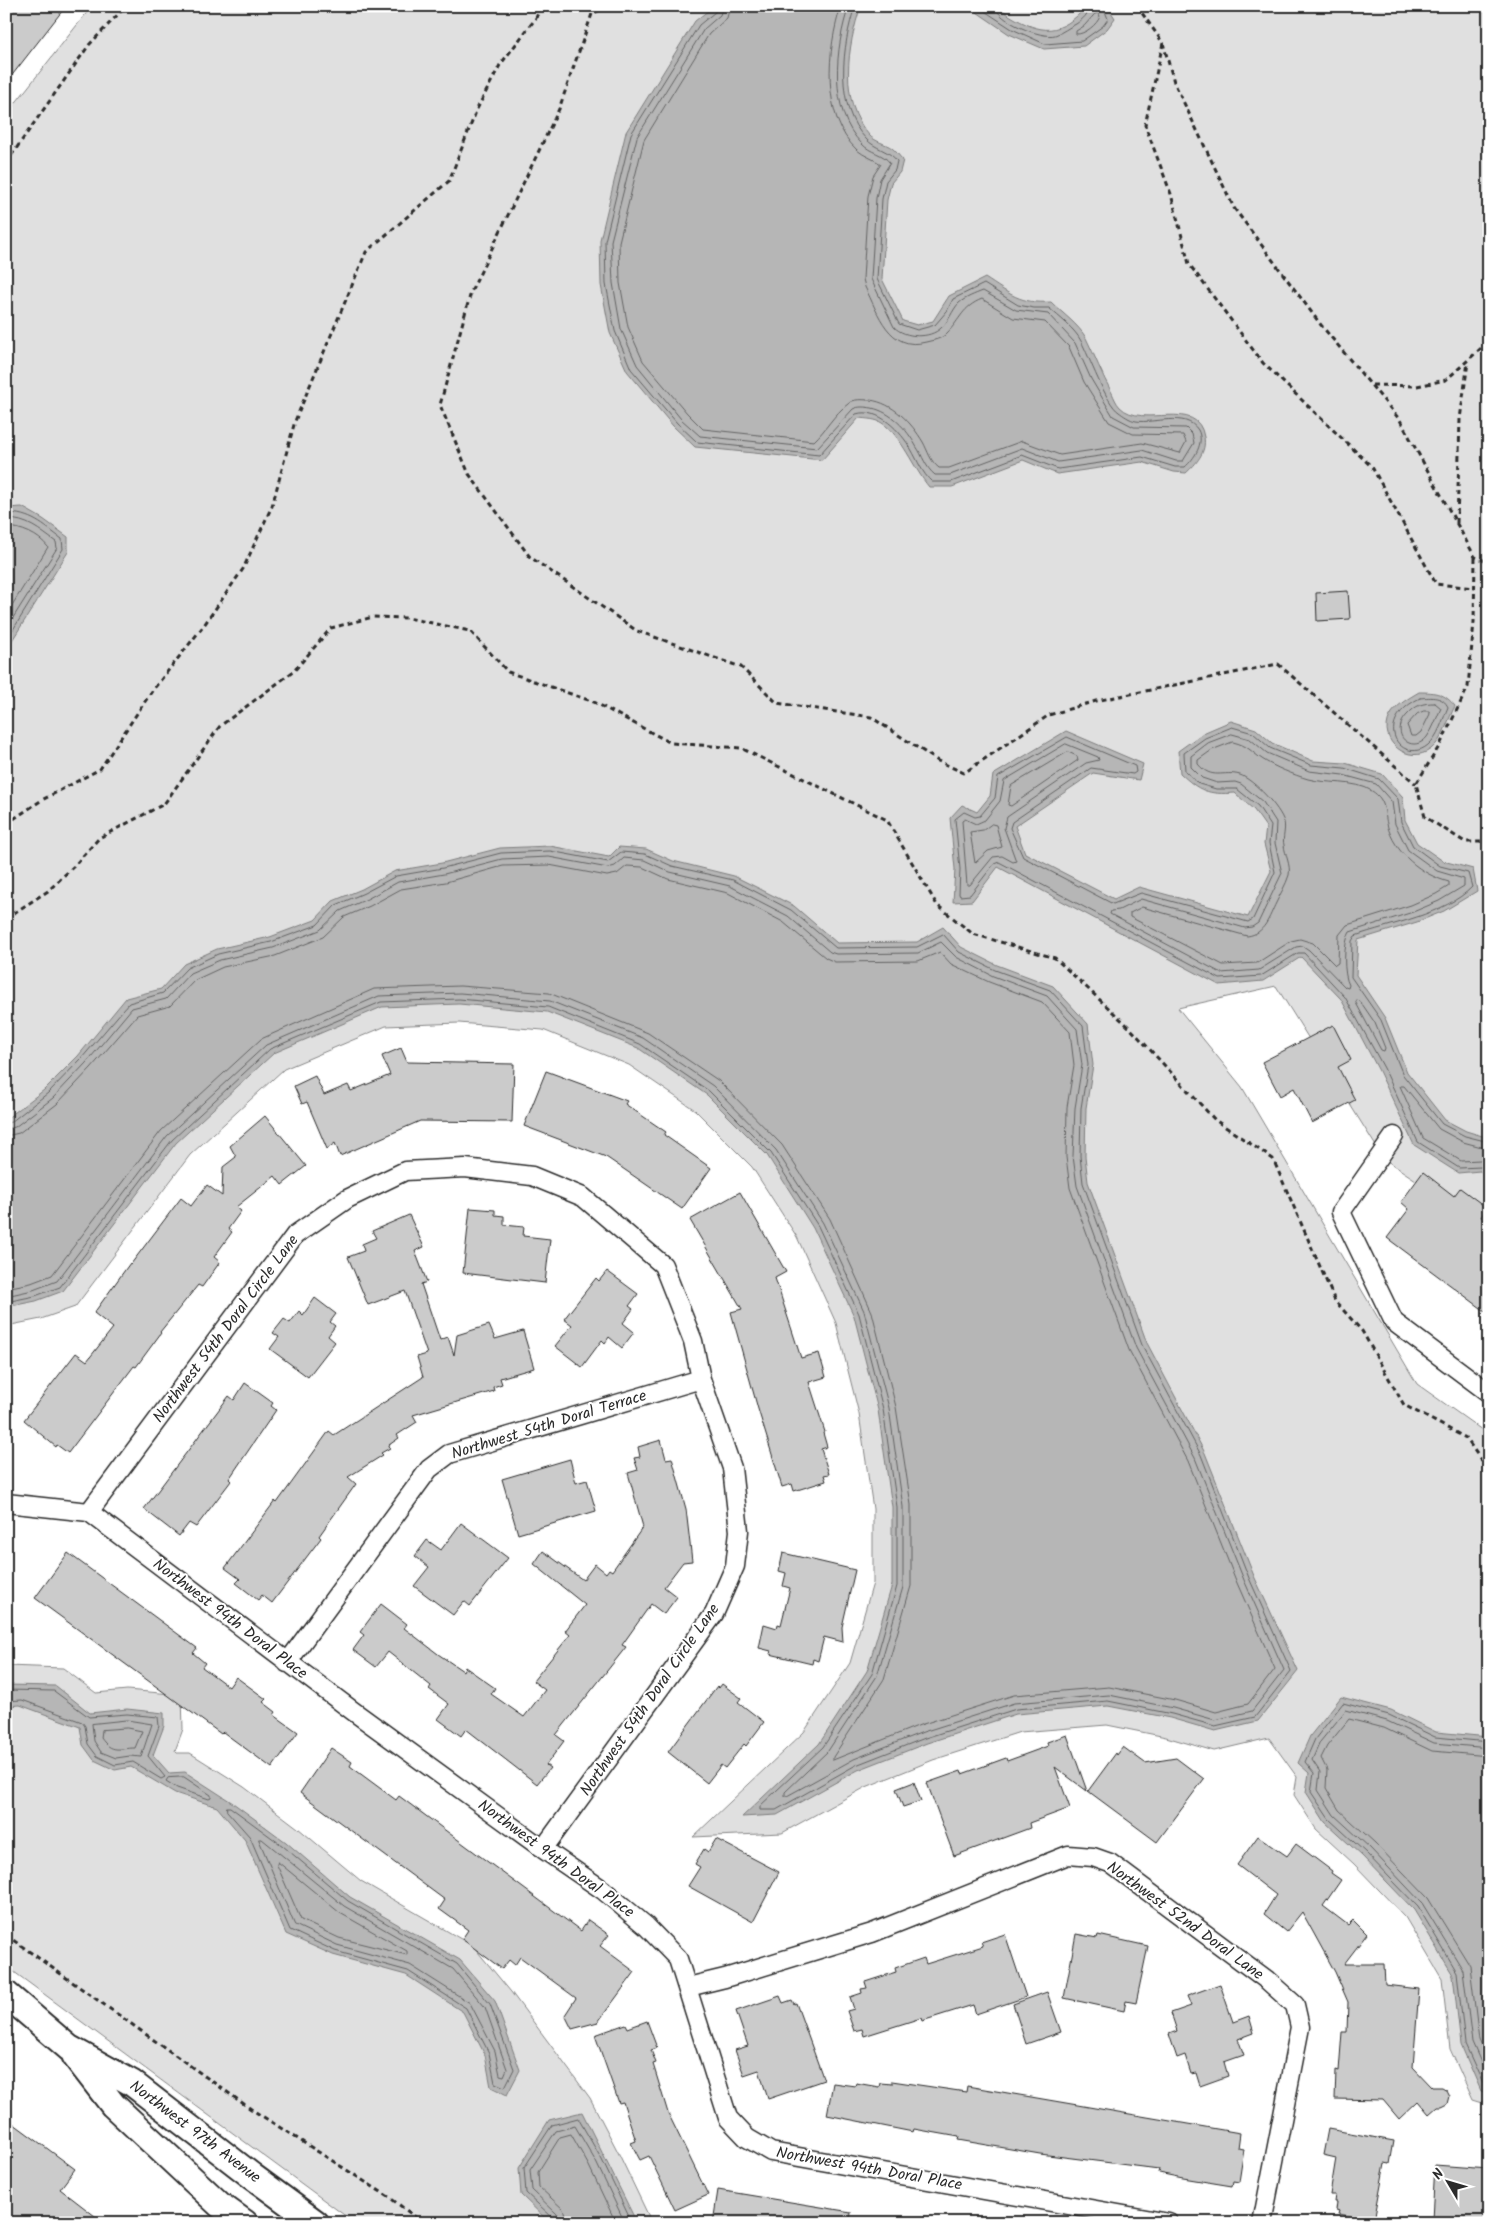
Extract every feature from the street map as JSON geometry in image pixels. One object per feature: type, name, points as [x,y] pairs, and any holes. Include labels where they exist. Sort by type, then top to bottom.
[{"type":"street","points":[[1394,1136],[1341,1212],[1394,1322],[1489,1393]]},
{"type":"street","name":"Northwest 54th Doral Circle Lane","points":[[89,1512],[295,1235],[347,1199],[405,1171],[464,1168],[532,1176],[583,1196],[662,1264],[693,1341],[701,1379],[732,1468],[739,1531],[735,1566],[714,1614],[543,1849]]},
{"type":"street","name":"Northwest 54th Doral Terrace","points":[[287,1662],[429,1469],[449,1454],[701,1379]]},
{"type":"street","points":[[6,1503],[89,1512]]},
{"type":"street","name":"Northwest 94th Doral Place","points":[[89,1512],[287,1662],[543,1849],[603,1890],[646,1926],[678,1959],[728,2118],[747,2138],[771,2152],[1169,2223]]},
{"type":"street","name":"Northwest 52nd Doral Lane","points":[[688,1987],[725,1978],[872,1933],[1068,1855],[1093,1857],[1110,1863],[1267,1980],[1295,2006],[1300,2027],[1262,2223]]},
{"type":"street","name":"Northwest 97th Avenue","points":[[6,1994],[69,2048],[132,2083],[316,2223]]},
{"type":"street","name":"Northwest 97th Avenue","points":[[69,2048],[113,2105],[220,2205],[244,2223]]},
{"type":"path","points":[[6,163],[89,45],[126,6]]},
{"type":"path","points":[[6,824],[42,800],[100,769],[152,692],[202,628],[243,569],[272,506],[295,421],[366,252],[449,181],[477,109],[500,65],[536,18],[541,6]]},
{"type":"path","points":[[608,6],[592,14],[558,109],[471,292],[440,405],[469,474],[530,557],[637,631],[741,668],[777,703],[871,717],[938,761],[964,773],[1050,715],[1096,700],[1278,664],[1416,784],[1425,817],[1465,842],[1489,842]]},
{"type":"path","points":[[1137,6],[1163,43],[1174,82],[1234,208],[1321,325],[1400,420],[1474,556],[1474,622],[1468,687],[1440,745],[1416,784]]},
{"type":"path","points":[[1163,43],[1144,125],[1171,194],[1189,264],[1263,363],[1372,467],[1436,584],[1475,588]]},
{"type":"path","points":[[1371,385],[1417,386],[1446,380],[1489,341]]},
{"type":"path","points":[[1457,524],[1460,419],[1468,362]]},
{"type":"path","points":[[1474,556],[1489,562]]},
{"type":"path","points":[[6,918],[48,890],[98,838],[164,804],[220,726],[294,671],[331,628],[373,617],[408,618],[470,631],[508,672],[594,702],[671,743],[741,748],[887,820],[937,905],[973,934],[1055,958],[1130,1028],[1215,1120],[1273,1159],[1335,1301],[1362,1331],[1404,1405],[1466,1438],[1489,1472]]},
{"type":"path","points":[[6,1935],[251,2109],[389,2198],[423,2223]]},
{"type":"shaded area","points":[[92,6],[1489,6],[1489,1228],[1384,1159],[1276,986],[1178,1008],[1242,1087],[1417,1384],[1489,1435],[1489,2105],[1473,2100],[1450,2049],[1442,1979],[1405,1917],[1354,1864],[1316,1829],[1294,1795],[1297,1777],[1269,1738],[1214,1751],[1166,1737],[1107,1725],[1020,1732],[933,1760],[866,1787],[782,1833],[693,1837],[804,1732],[850,1663],[873,1583],[873,1509],[859,1414],[836,1323],[797,1237],[752,1167],[695,1110],[629,1065],[543,1030],[459,1023],[386,1026],[284,1069],[190,1155],[75,1307],[41,1319],[6,1326],[6,115]]},
{"type":"shaded area","points":[[6,1666],[63,1668],[96,1693],[127,1690],[182,1695],[183,1729],[175,1751],[177,1753],[190,1753],[244,1787],[298,1828],[361,1881],[473,1946],[511,1992],[590,2098],[652,2223],[355,2223],[6,1966]]},
{"type":"water","points":[[714,6],[809,6],[813,10],[810,6],[861,6],[849,56],[850,90],[853,107],[859,122],[869,135],[892,148],[903,160],[900,172],[891,183],[887,200],[882,279],[903,321],[917,325],[933,321],[949,296],[985,278],[1023,300],[1051,302],[1083,333],[1120,407],[1130,413],[1142,416],[1181,416],[1191,418],[1200,425],[1204,437],[1204,448],[1193,466],[1186,473],[1174,472],[1142,462],[1057,474],[1023,460],[952,487],[929,487],[889,428],[874,420],[859,418],[822,460],[695,447],[673,426],[627,371],[610,333],[601,285],[600,240],[626,132],[695,21]]},
{"type":"water","points":[[968,6],[998,7],[1021,22],[1041,29],[1059,27],[1068,23],[1087,6],[1107,6],[1115,18],[1107,29],[1084,46],[1044,49],[1009,34]]},
{"type":"water","points":[[22,507],[68,537],[68,552],[6,650],[6,508]]},
{"type":"water","points":[[1419,692],[1439,694],[1447,698],[1455,706],[1442,735],[1435,745],[1431,749],[1413,755],[1405,753],[1391,742],[1387,725],[1390,716],[1396,708]]},
{"type":"water","points":[[1231,721],[1256,729],[1272,743],[1313,761],[1345,763],[1382,774],[1403,797],[1405,820],[1417,843],[1443,861],[1473,869],[1477,891],[1444,911],[1417,922],[1358,940],[1356,975],[1385,1018],[1407,1072],[1445,1120],[1466,1131],[1489,1138],[1489,1178],[1480,1171],[1458,1173],[1414,1145],[1379,1071],[1341,999],[1301,957],[1263,981],[1219,985],[998,867],[972,901],[953,902],[955,869],[950,818],[962,805],[977,812],[990,796],[993,775],[1066,731],[1143,764],[1139,780],[1093,773],[1015,826],[1025,853],[1114,899],[1139,887],[1248,917],[1271,871],[1264,844],[1266,827],[1254,810],[1235,793],[1218,793],[1204,790],[1180,773],[1178,751],[1203,733]]},
{"type":"water","points":[[550,846],[609,857],[619,847],[646,849],[673,861],[734,876],[794,906],[837,943],[917,942],[943,927],[961,947],[997,965],[1053,986],[1088,1024],[1093,1065],[1086,1108],[1085,1156],[1088,1182],[1147,1343],[1205,1453],[1254,1576],[1298,1671],[1258,1721],[1215,1731],[1170,1718],[1108,1706],[1016,1714],[927,1743],[858,1770],[777,1815],[742,1817],[819,1744],[867,1671],[892,1585],[892,1507],[878,1410],[854,1316],[813,1228],[767,1155],[707,1095],[638,1048],[547,1012],[459,1004],[382,1007],[274,1053],[176,1143],[63,1291],[36,1301],[6,1307],[6,1119],[44,1090],[78,1056],[126,998],[161,989],[184,964],[217,949],[270,937],[315,920],[333,901],[362,889],[395,871],[442,863],[500,848]]},
{"type":"water","points":[[6,1685],[56,1686],[90,1713],[127,1709],[164,1713],[164,1726],[153,1755],[169,1773],[185,1772],[233,1803],[286,1842],[350,1897],[460,1960],[495,2001],[520,2070],[507,2095],[491,2087],[485,2055],[463,2012],[406,1975],[333,1955],[286,1934],[245,1840],[217,1807],[175,1793],[131,1767],[115,1770],[94,1760],[83,1745],[80,1727],[20,1705],[6,1706]]},
{"type":"water","points":[[1341,1697],[1391,1710],[1436,1732],[1489,1737],[1489,2094],[1481,2091],[1461,2045],[1453,1975],[1414,1910],[1362,1856],[1325,1822],[1306,1792],[1309,1773],[1298,1763],[1310,1736]]},
{"type":"water","points":[[582,2112],[637,2223],[550,2223],[521,2195],[519,2168],[549,2120]]},
{"type":"building","points":[[6,6],[66,6],[6,83]]},
{"type":"building","points":[[1348,591],[1350,619],[1317,621],[1316,593]]},
{"type":"building","points":[[1333,1025],[1351,1060],[1338,1067],[1355,1100],[1312,1123],[1294,1088],[1280,1096],[1262,1062]]},
{"type":"building","points":[[401,1048],[407,1062],[514,1064],[512,1122],[420,1121],[340,1156],[335,1143],[327,1149],[307,1102],[302,1104],[294,1086],[315,1076],[324,1095],[348,1085],[351,1091],[390,1075],[382,1056]]},
{"type":"building","points":[[546,1071],[627,1101],[625,1104],[666,1132],[664,1135],[711,1168],[682,1209],[606,1157],[524,1126]]},
{"type":"building","points":[[265,1116],[306,1166],[282,1185],[275,1176],[236,1207],[241,1211],[228,1229],[232,1232],[214,1257],[220,1262],[202,1287],[198,1285],[160,1332],[136,1367],[134,1366],[68,1453],[57,1445],[56,1447],[24,1420],[76,1353],[87,1361],[113,1328],[94,1313],[181,1198],[191,1206],[207,1185],[222,1196],[223,1167],[236,1157],[230,1146]]},
{"type":"building","points":[[1423,1172],[1454,1196],[1460,1188],[1487,1208],[1481,1217],[1489,1223],[1489,1314],[1387,1238],[1409,1209],[1401,1202]]},
{"type":"building","points":[[740,1192],[786,1272],[775,1278],[801,1358],[819,1353],[826,1377],[809,1382],[825,1432],[823,1433],[827,1447],[821,1449],[829,1474],[824,1475],[826,1481],[794,1491],[792,1484],[782,1487],[758,1409],[731,1312],[742,1309],[690,1220]]},
{"type":"building","points":[[470,1208],[495,1210],[495,1215],[504,1216],[504,1225],[524,1227],[523,1236],[550,1239],[545,1283],[463,1273]]},
{"type":"building","points":[[409,1215],[424,1247],[415,1251],[427,1282],[421,1284],[440,1340],[448,1337],[454,1355],[457,1335],[489,1325],[495,1339],[523,1331],[534,1368],[500,1378],[502,1384],[493,1387],[494,1391],[413,1415],[417,1422],[397,1435],[399,1438],[389,1445],[390,1448],[381,1453],[383,1455],[348,1477],[356,1484],[319,1536],[321,1538],[272,1603],[262,1595],[258,1600],[236,1583],[240,1579],[225,1568],[275,1501],[277,1503],[329,1431],[334,1435],[423,1377],[417,1357],[427,1354],[405,1291],[368,1305],[348,1257],[364,1251],[362,1244],[376,1238],[372,1231]]},
{"type":"building","points":[[607,1271],[638,1294],[629,1306],[633,1309],[623,1323],[634,1332],[622,1348],[609,1337],[605,1343],[602,1340],[582,1367],[555,1346],[572,1325],[564,1319],[596,1278],[599,1281]]},
{"type":"building","points":[[315,1298],[336,1314],[330,1322],[335,1326],[328,1336],[335,1342],[308,1377],[270,1349],[279,1337],[273,1333],[284,1319],[290,1323],[299,1311],[303,1315]]},
{"type":"building","points":[[245,1383],[273,1403],[271,1406],[276,1410],[229,1479],[231,1481],[196,1527],[189,1523],[179,1536],[144,1509],[229,1396],[234,1400]]},
{"type":"building","points":[[661,1440],[666,1459],[672,1458],[686,1509],[692,1561],[683,1562],[664,1587],[677,1597],[664,1614],[651,1604],[622,1645],[626,1647],[556,1735],[564,1741],[546,1765],[550,1768],[537,1784],[466,1729],[461,1736],[438,1719],[449,1704],[429,1689],[431,1686],[388,1652],[376,1667],[353,1650],[364,1635],[360,1632],[381,1604],[407,1624],[404,1628],[438,1654],[463,1671],[465,1667],[495,1688],[491,1694],[524,1717],[545,1690],[533,1681],[570,1635],[565,1631],[585,1605],[534,1564],[543,1551],[583,1580],[595,1564],[606,1573],[609,1569],[612,1571],[643,1527],[628,1473],[638,1470],[634,1458],[640,1457],[638,1447]]},
{"type":"building","points":[[570,1459],[576,1483],[587,1480],[596,1511],[518,1534],[502,1479]]},
{"type":"building","points":[[461,1523],[508,1558],[470,1606],[464,1601],[453,1615],[414,1586],[429,1567],[415,1556],[427,1540],[441,1550]]},
{"type":"building","points":[[68,1553],[197,1648],[193,1653],[205,1663],[202,1667],[229,1687],[236,1677],[266,1699],[263,1702],[276,1712],[274,1715],[298,1732],[272,1768],[223,1732],[221,1734],[35,1598]]},
{"type":"building","points":[[783,1553],[855,1570],[842,1627],[843,1642],[824,1637],[818,1661],[813,1659],[812,1664],[770,1654],[771,1651],[759,1648],[764,1624],[777,1628],[778,1624],[781,1625],[790,1588],[783,1586],[786,1573],[779,1571]]},
{"type":"building","points":[[722,1684],[741,1698],[738,1702],[764,1722],[746,1746],[744,1744],[725,1768],[721,1765],[707,1783],[668,1752],[717,1686],[719,1688]]},
{"type":"building","points":[[1067,1735],[1087,1791],[1055,1767],[1070,1808],[1029,1823],[1030,1828],[954,1856],[927,1783],[961,1771],[962,1774],[1006,1758],[1007,1761],[1048,1746],[1047,1742]]},
{"type":"building","points":[[1123,1747],[1145,1763],[1176,1758],[1204,1779],[1157,1842],[1088,1791],[1116,1753],[1117,1755]]},
{"type":"building","points":[[331,1748],[352,1762],[350,1766],[396,1800],[399,1796],[581,1931],[588,1920],[609,1935],[600,1946],[635,1972],[598,2022],[572,2029],[565,2015],[576,1998],[520,1957],[515,1965],[509,1960],[502,1969],[462,1939],[468,1930],[439,1909],[445,1900],[300,1793]]},
{"type":"building","points":[[914,1782],[921,1801],[903,1807],[896,1789]]},
{"type":"building","points":[[1258,1836],[1287,1856],[1296,1844],[1341,1880],[1323,1906],[1348,1925],[1353,1920],[1367,1934],[1344,1964],[1384,1964],[1385,1985],[1419,1989],[1413,2067],[1432,2087],[1441,2087],[1446,2090],[1449,2096],[1447,2104],[1437,2107],[1429,2114],[1418,2101],[1399,2119],[1383,2100],[1335,2099],[1336,2070],[1339,2071],[1342,2032],[1347,2032],[1348,2002],[1335,1972],[1302,1912],[1286,1932],[1264,1914],[1276,1895],[1237,1865]]},
{"type":"building","points":[[716,1839],[779,1872],[753,1922],[688,1886],[700,1867],[695,1864],[704,1849],[708,1852]]},
{"type":"building","points":[[1005,1934],[1026,1997],[976,2014],[973,2005],[922,2021],[921,2018],[864,2036],[862,2029],[854,2031],[847,2011],[854,2009],[850,1997],[862,1993],[861,1989],[867,1988],[865,1982],[896,1972],[895,1968],[924,1958],[926,1964],[983,1946],[981,1942]]},
{"type":"building","points":[[1076,1934],[1097,1938],[1098,1935],[1148,1946],[1136,2003],[1126,2001],[1124,2011],[1064,1998]]},
{"type":"building","points":[[1220,1984],[1233,2022],[1249,2016],[1254,2033],[1238,2039],[1244,2055],[1224,2062],[1228,2076],[1200,2086],[1196,2073],[1191,2074],[1185,2055],[1177,2058],[1169,2034],[1177,2031],[1171,2013],[1191,2006],[1187,1996]]},
{"type":"building","points":[[1047,1992],[1061,2032],[1026,2044],[1013,2004]]},
{"type":"building","points":[[780,1996],[783,2003],[792,2000],[794,2004],[796,2003],[824,2080],[768,2099],[759,2070],[744,2075],[735,2050],[748,2046],[736,2011]]},
{"type":"building","points":[[647,2021],[657,2048],[651,2050],[656,2063],[653,2064],[668,2113],[708,2195],[675,2210],[649,2156],[640,2160],[631,2143],[636,2141],[623,2102],[619,2103],[595,2035],[626,2024],[628,2028]]},
{"type":"building","points":[[892,2081],[966,2092],[967,2086],[1240,2133],[1238,2148],[1244,2149],[1239,2182],[1233,2181],[1232,2186],[1158,2173],[1159,2169],[1040,2154],[958,2140],[959,2137],[914,2129],[913,2132],[827,2115],[833,2083],[855,2086],[856,2083],[879,2087],[880,2083],[892,2084]]},
{"type":"building","points":[[6,2118],[75,2169],[60,2189],[104,2223],[6,2223]]},
{"type":"building","points":[[1328,2129],[1394,2141],[1390,2164],[1385,2163],[1374,2221],[1339,2214],[1340,2211],[1336,2210],[1337,2202],[1334,2202],[1335,2195],[1330,2195],[1336,2158],[1323,2155]]},
{"type":"building","points":[[1435,2165],[1489,2169],[1489,2223],[1432,2220]]},
{"type":"building","points":[[718,2190],[851,2212],[850,2223],[713,2223]]}]
